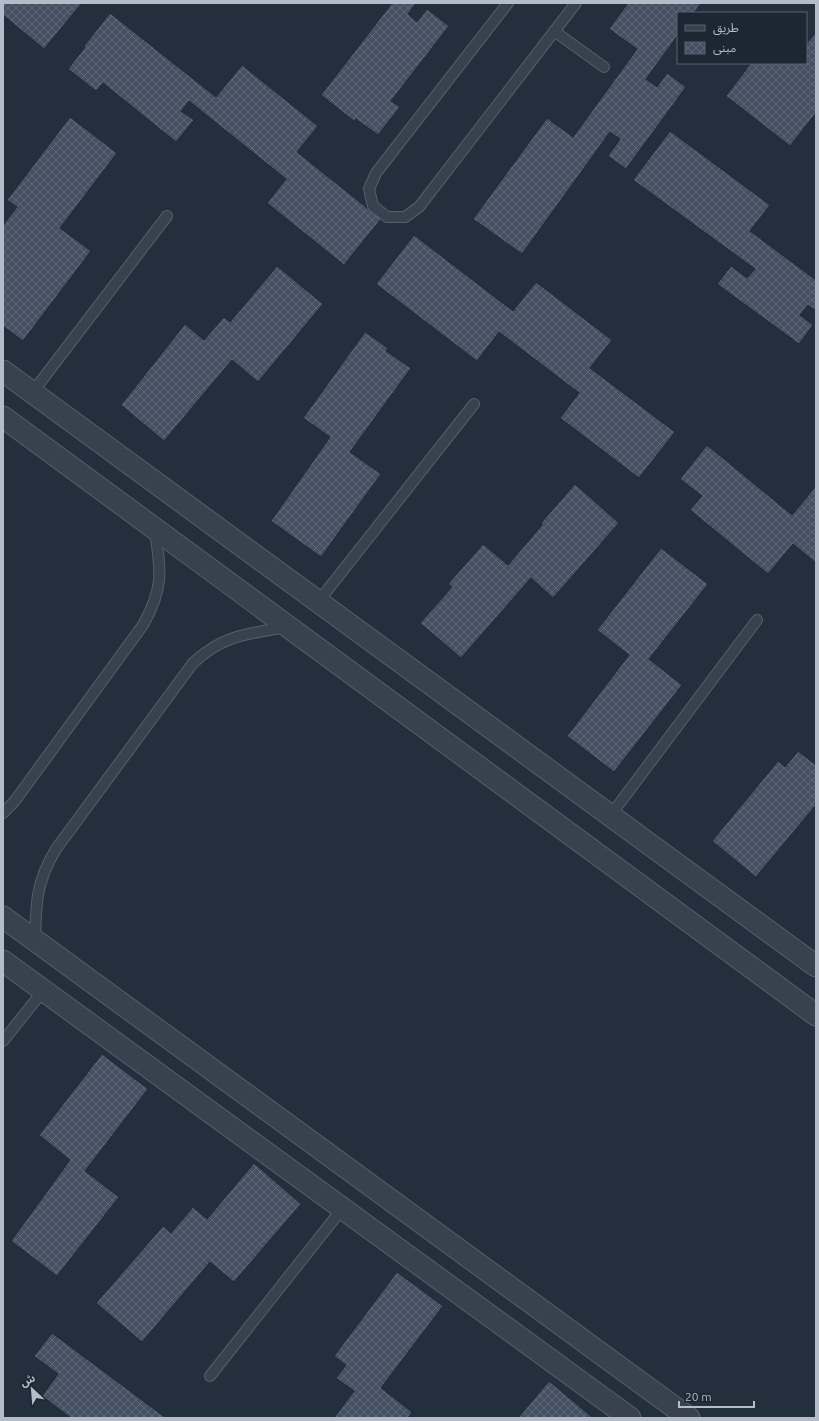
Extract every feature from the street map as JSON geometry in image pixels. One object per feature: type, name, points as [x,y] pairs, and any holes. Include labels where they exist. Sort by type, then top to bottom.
[{"type":"street","points":[[3,371],[816,966]]},
{"type":"street","points":[[3,417],[816,1015]]},
{"type":"street","points":[[3,917],[689,1418]]},
{"type":"street","points":[[3,961],[630,1418]]},
{"type":"lane","points":[[508,3],[376,173],[369,189],[373,206],[387,217],[405,217],[419,207],[576,3]]},
{"type":"lane","points":[[554,31],[604,67]]},
{"type":"lane","points":[[32,392],[167,216]]},
{"type":"lane","points":[[318,602],[474,404]]},
{"type":"lane","points":[[3,813],[14,802],[139,631],[153,607],[159,588],[160,568],[155,529]]},
{"type":"lane","points":[[610,816],[757,620]]},
{"type":"lane","points":[[35,940],[39,886],[46,866],[56,849],[193,663],[206,651],[238,635],[288,627]]},
{"type":"lane","points":[[3,1041],[43,991]]},
{"type":"lane","points":[[210,1376],[342,1209]]},
{"type":"building","points":[[3,3],[82,3],[44,49],[3,15]]},
{"type":"building","points":[[392,3],[416,3],[408,14],[417,22],[427,9],[449,26],[391,101],[400,107],[378,135],[356,119],[354,121],[321,95]]},
{"type":"building","points":[[628,3],[701,3],[695,12],[677,12],[677,36],[646,79],[657,87],[667,73],[686,87],[626,169],[608,156],[620,139],[610,132],[522,254],[473,219],[547,118],[573,137],[637,49],[609,29]]},
{"type":"building","points":[[110,13],[216,97],[242,65],[318,126],[297,152],[381,219],[344,265],[267,203],[286,179],[189,101],[181,111],[194,120],[176,142],[103,83],[96,91],[68,69]]},
{"type":"building","points":[[816,32],[816,113],[790,146],[726,96],[750,64],[807,64],[807,43]]},
{"type":"building","points":[[70,117],[117,153],[60,228],[91,251],[23,341],[3,326],[3,225],[17,207],[7,200]]},
{"type":"building","points":[[670,131],[770,205],[750,231],[816,280],[816,311],[808,305],[800,315],[813,325],[799,344],[717,284],[731,266],[747,278],[755,269],[633,180]]},
{"type":"building","points":[[414,235],[513,311],[536,282],[612,340],[590,368],[675,432],[639,478],[560,418],[579,393],[499,332],[477,361],[376,284]]},
{"type":"building","points":[[277,266],[323,304],[258,382],[232,360],[164,441],[121,405],[185,324],[204,340],[224,317],[230,322]]},
{"type":"building","points":[[365,332],[388,348],[386,351],[411,368],[350,452],[381,474],[321,557],[271,521],[330,437],[303,418]]},
{"type":"building","points":[[707,445],[792,515],[816,486],[816,563],[793,544],[768,574],[690,510],[702,496],[680,479]]},
{"type":"building","points":[[575,484],[619,523],[553,598],[531,578],[461,658],[420,623],[452,587],[448,584],[483,544],[508,565],[542,525],[541,523]]},
{"type":"building","points":[[661,548],[708,584],[649,659],[682,685],[614,772],[567,736],[629,655],[597,630]]},
{"type":"building","points":[[798,751],[816,765],[816,805],[756,877],[712,841],[778,761],[785,767]]},
{"type":"building","points":[[102,1054],[148,1089],[85,1171],[119,1197],[57,1276],[11,1241],[70,1160],[39,1135]]},
{"type":"building","points":[[254,1163],[301,1204],[234,1282],[210,1262],[142,1342],[96,1303],[163,1226],[171,1233],[193,1207],[207,1219]]},
{"type":"building","points":[[397,1272],[443,1306],[381,1388],[412,1412],[408,1418],[334,1418],[354,1391],[336,1378],[346,1365],[334,1356]]},
{"type":"building","points":[[52,1333],[166,1418],[71,1418],[42,1396],[58,1374],[34,1356]]},
{"type":"building","points":[[549,1381],[593,1418],[518,1418]]}]
